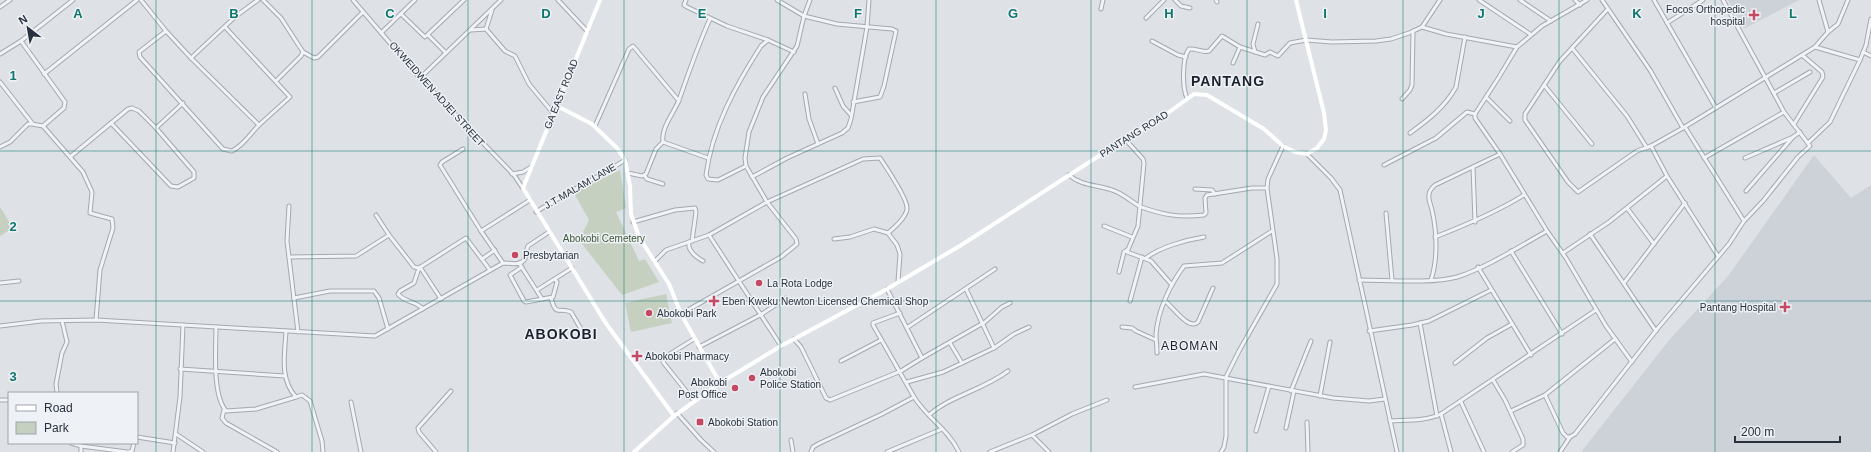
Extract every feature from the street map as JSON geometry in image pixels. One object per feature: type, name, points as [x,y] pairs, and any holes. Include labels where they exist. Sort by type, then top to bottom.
[{"type":"street","points":[[0,7],[10,0]]},
{"type":"street","points":[[0,54],[21,41],[73,0]]},
{"type":"street","points":[[44,74],[137,0]]},
{"type":"street","points":[[141,0],[166,31],[191,58],[259,125]]},
{"type":"street","points":[[191,58],[244,9],[258,0]]},
{"type":"street","points":[[264,0],[281,18],[302,52],[314,58],[318,57],[363,12]]},
{"type":"street","name":"OKWEIDWEN ADJEI STREET","points":[[352,0],[420,78],[512,174],[522,187]]},
{"type":"street","points":[[381,33],[415,0]]},
{"type":"street","points":[[401,14],[424,37],[428,35],[464,0]]},
{"type":"street","points":[[420,78],[501,0]]},
{"type":"street","points":[[558,0],[587,31]]},
{"type":"street","name":"GA EAST ROAD","points":[[522,187],[554,114],[600,0]]},
{"type":"street","points":[[686,0],[684,5],[710,19],[768,40],[794,52]]},
{"type":"street","points":[[777,0],[804,16],[836,24],[892,29],[896,33],[880,98],[853,102]]},
{"type":"street","points":[[681,314],[781,257],[796,244],[796,239],[766,202],[746,166],[745,158],[749,132],[760,104],[794,52],[810,0]]},
{"type":"street","points":[[752,177],[845,131],[851,115],[867,27],[869,0]]},
{"type":"street","points":[[1101,9],[1103,0]]},
{"type":"street","points":[[1146,18],[1164,0]]},
{"type":"street","points":[[1175,0],[1181,6],[1190,8]]},
{"type":"street","points":[[1296,0],[1324,113],[1326,130],[1321,144],[1307,154],[1332,178],[1340,190],[1397,452]]},
{"type":"street","points":[[1187,98],[1183,88],[1183,78],[1187,51],[1190,48],[1202,52],[1209,51],[1222,36],[1240,47],[1265,55],[1270,52],[1278,56],[1290,43],[1306,40],[1332,42],[1391,39],[1422,27],[1440,0]]},
{"type":"street","points":[[1479,0],[1530,34]]},
{"type":"street","points":[[1520,0],[1551,21]]},
{"type":"street","points":[[1575,0],[1580,5]]},
{"type":"street","points":[[1587,0],[1530,34],[1517,47],[1475,114],[1477,122],[1500,154],[1524,195],[1563,253],[1596,310],[1632,362]]},
{"type":"street","points":[[1602,0],[1607,10],[1650,70],[1684,127],[1744,221]]},
{"type":"street","points":[[1654,0],[1716,108]]},
{"type":"street","points":[[1667,23],[1703,0]]},
{"type":"street","points":[[1560,452],[1570,437],[1575,434],[1656,331],[1729,244],[1744,221],[1763,201],[1798,157],[1810,146],[1784,112],[1723,0]]},
{"type":"street","points":[[1819,0],[1828,32]]},
{"type":"street","points":[[1607,10],[1560,61],[1529,108],[1524,120],[1576,191],[1637,152],[1651,146],[1684,127],[1815,47],[1828,32],[1838,24],[1848,0]]},
{"type":"street","points":[[486,29],[492,9]]},
{"type":"street","points":[[644,175],[656,148],[663,142],[664,131],[679,101],[694,56],[710,19]]},
{"type":"street","points":[[1808,143],[1830,122],[1860,60],[1871,19]]},
{"type":"street","points":[[1255,52],[1253,44],[1258,24]]},
{"type":"street","points":[[166,31],[147,44],[139,54],[144,62],[183,103],[223,149],[228,151],[236,149],[245,142],[259,125],[290,98],[225,27]]},
{"type":"street","points":[[1422,27],[1517,47]]},
{"type":"street","points":[[471,30],[486,29]]},
{"type":"street","points":[[486,29],[505,51],[515,56],[529,84],[554,114]]},
{"type":"street","points":[[1402,99],[1410,90],[1412,85],[1413,31]]},
{"type":"street","points":[[428,35],[446,53]]},
{"type":"street","points":[[1410,133],[1428,119],[1452,94],[1456,87],[1465,37]]},
{"type":"street","points":[[746,166],[714,181],[708,179],[706,175],[708,158],[719,124],[732,94],[761,46],[768,40]]},
{"type":"street","points":[[21,41],[65,102],[64,108],[42,126]]},
{"type":"street","points":[[1152,41],[1186,58]]},
{"type":"street","points":[[595,126],[629,49],[633,46],[679,101]]},
{"type":"street","points":[[1233,63],[1240,47]]},
{"type":"street","points":[[1815,47],[1860,60]]},
{"type":"street","points":[[1572,48],[1627,116],[1647,148]]},
{"type":"street","points":[[276,81],[301,56],[302,52]]},
{"type":"street","points":[[1863,52],[1871,56]]},
{"type":"street","points":[[1794,124],[1823,77],[1822,72],[1802,55]]},
{"type":"street","points":[[1774,93],[1810,72]]},
{"type":"street","points":[[0,82],[32,124]]},
{"type":"street","points":[[1544,85],[1592,144]]},
{"type":"street","points":[[0,91],[4,87]]},
{"type":"street","points":[[835,88],[843,106],[851,115]]},
{"type":"street","points":[[805,94],[809,120],[818,144]]},
{"type":"street","name":"PANTANG ROAD","points":[[634,452],[676,415],[720,383],[781,346],[887,289],[963,244],[1125,138],[1161,118],[1194,94],[1207,95],[1264,129],[1283,146],[1295,152],[1307,154]]},
{"type":"street","points":[[1486,97],[1510,121]]},
{"type":"street","points":[[156,128],[183,103]]},
{"type":"street","points":[[557,106],[595,126],[617,148],[625,160],[628,173],[633,222],[639,237],[671,288],[681,314],[720,383]]},
{"type":"street","points":[[70,157],[111,123],[132,108],[139,111],[156,128],[194,172],[194,178],[178,186],[171,186],[111,123]]},
{"type":"street","points":[[1384,165],[1436,138],[1467,112],[1475,114]]},
{"type":"street","points":[[1704,158],[1784,112]]},
{"type":"street","points":[[0,147],[10,142],[28,124],[42,126],[83,172],[92,192],[89,211],[110,217],[114,222],[100,270],[96,320]]},
{"type":"street","points":[[1745,158],[1793,137],[1800,132]]},
{"type":"street","points":[[1746,191],[1793,137]]},
{"type":"street","points":[[1119,272],[1124,252],[1127,250],[1138,228],[1144,164],[1142,159],[1125,138]]},
{"type":"street","points":[[663,142],[708,158]]},
{"type":"street","points":[[1220,452],[1224,447],[1226,436],[1226,377],[1277,284],[1277,259],[1267,188],[1268,179],[1283,146]]},
{"type":"street","points":[[1651,146],[1667,176],[1718,256]]},
{"type":"street","points":[[463,149],[442,162],[440,165],[481,231],[503,263]]},
{"type":"street","points":[[1431,280],[1435,264],[1435,237],[1432,211],[1428,198],[1431,189],[1435,185],[1500,154]]},
{"type":"street","points":[[655,261],[666,250],[710,235],[766,202],[863,159],[880,158],[892,176],[907,208],[896,225],[888,233]]},
{"type":"street","name":"J.T MALAM LANE","points":[[536,212],[565,193],[595,179],[625,160]]},
{"type":"street","points":[[512,174],[523,172],[531,167]]},
{"type":"street","points":[[1473,167],[1475,222]]},
{"type":"street","points":[[628,173],[644,175],[647,179],[663,184]]},
{"type":"street","points":[[1069,175],[1085,183],[1116,191],[1140,207],[1148,208],[1166,215],[1188,217],[1206,213],[1206,196],[1257,188],[1267,188]]},
{"type":"street","points":[[1563,253],[1627,208],[1667,176]]},
{"type":"street","points":[[522,187],[610,330],[676,415],[714,452]]},
{"type":"street","points":[[1195,189],[1212,190],[1215,194]]},
{"type":"street","points":[[1435,237],[1475,222],[1500,210],[1524,195]]},
{"type":"street","points":[[481,231],[530,200]]},
{"type":"street","points":[[1624,284],[1634,273],[1685,203]]},
{"type":"street","points":[[289,206],[287,235],[298,332]]},
{"type":"street","points":[[633,222],[675,210],[694,208],[696,212],[688,246],[693,254],[703,261]]},
{"type":"street","points":[[1627,208],[1654,244]]},
{"type":"street","points":[[1386,213],[1392,280]]},
{"type":"street","points":[[376,215],[389,235],[414,267],[420,267],[466,238],[490,270]]},
{"type":"street","points":[[1104,226],[1132,238]]},
{"type":"street","points":[[834,240],[850,237],[874,229],[888,233],[897,245],[900,254],[898,282]]},
{"type":"street","points":[[1157,353],[1157,327],[1165,301],[1172,285],[1184,266],[1222,263],[1272,231]]},
{"type":"street","points":[[1359,280],[1431,280],[1456,277],[1511,251],[1547,231]]},
{"type":"street","points":[[0,326],[96,320],[375,336],[503,263],[514,265],[519,263],[525,259],[528,246],[549,232]]},
{"type":"street","points":[[1590,234],[1656,331]]},
{"type":"street","points":[[289,258],[352,257],[362,253],[372,244],[389,235]]},
{"type":"street","points":[[710,235],[762,314],[781,346]]},
{"type":"street","points":[[1130,301],[1144,257],[1181,242],[1204,237]]},
{"type":"street","points":[[482,260],[495,250]]},
{"type":"street","points":[[1127,250],[1130,253],[1152,260],[1172,285]]},
{"type":"street","points":[[1511,251],[1562,334]]},
{"type":"street","points":[[519,263],[542,299]]},
{"type":"street","points":[[420,267],[441,299]]},
{"type":"street","points":[[420,267],[414,283],[400,291],[398,294],[403,299],[417,302],[423,309]]},
{"type":"street","points":[[522,267],[512,273],[510,277],[524,301],[526,302],[551,298]]},
{"type":"street","points":[[1478,267],[1531,355]]},
{"type":"street","points":[[537,290],[572,268]]},
{"type":"street","points":[[908,328],[995,269]]},
{"type":"street","points":[[551,298],[554,295],[556,285],[555,279]]},
{"type":"street","points":[[0,283],[19,281]]},
{"type":"street","points":[[1165,301],[1183,319],[1191,325],[1195,325],[1198,322],[1213,288]]},
{"type":"street","points":[[887,289],[922,358]]},
{"type":"street","points":[[966,289],[981,324],[994,348]]},
{"type":"street","points":[[1370,331],[1420,323],[1445,314],[1469,300],[1491,290]]},
{"type":"street","points":[[294,298],[330,291],[374,291],[379,298],[388,329]]},
{"type":"street","points":[[551,298],[555,310],[558,312],[571,312],[581,329]]},
{"type":"street","points":[[699,347],[762,314],[786,298]]},
{"type":"street","points":[[794,339],[801,348],[826,398],[830,400],[901,371],[981,324],[1002,307],[1010,303]]},
{"type":"street","points":[[1390,420],[1410,420],[1440,414],[1461,402],[1596,310]]},
{"type":"street","points":[[900,313],[873,323],[881,340],[901,371],[920,407],[951,437],[958,452]]},
{"type":"street","points":[[57,392],[56,384],[62,353],[67,342],[62,321]]},
{"type":"street","points":[[1420,323],[1436,416]]},
{"type":"street","points":[[1455,363],[1487,338],[1512,324]]},
{"type":"street","points":[[173,452],[180,397],[183,325]]},
{"type":"street","points":[[907,382],[933,376],[962,363],[994,348],[1014,334],[1029,327]]},
{"type":"street","points":[[1122,327],[1132,328],[1156,340]]},
{"type":"street","points":[[216,328],[219,395],[224,410],[222,418],[226,423],[272,451],[277,452]]},
{"type":"street","points":[[286,331],[285,376],[288,387],[296,397]]},
{"type":"street","points":[[694,339],[665,357],[663,362],[694,401]]},
{"type":"street","points":[[1511,411],[1545,395],[1615,339]]},
{"type":"street","points":[[841,361],[881,340]]},
{"type":"street","points":[[1286,428],[1292,391],[1311,341]]},
{"type":"street","points":[[1320,396],[1330,342]]},
{"type":"street","points":[[950,343],[962,363]]},
{"type":"street","points":[[180,369],[285,376]]},
{"type":"street","points":[[929,415],[951,400],[990,382],[1008,371]]},
{"type":"street","points":[[1135,387],[1186,378],[1197,374],[1226,377],[1292,391],[1357,401],[1369,402],[1386,399]]},
{"type":"street","points":[[1493,380],[1511,411],[1524,442],[1512,452]]},
{"type":"street","points":[[1256,431],[1269,386]]},
{"type":"street","points":[[436,452],[419,432],[418,428],[451,391]]},
{"type":"street","points":[[224,410],[256,409],[302,395],[310,401],[322,441],[323,452]]},
{"type":"street","points":[[1545,395],[1564,433],[1567,437],[1570,437]]},
{"type":"street","points":[[811,452],[813,447],[818,444],[882,414],[914,396]]},
{"type":"street","points":[[992,452],[1072,414],[1107,400]]},
{"type":"street","points":[[351,402],[361,452]]},
{"type":"street","points":[[1461,402],[1484,452]]},
{"type":"street","points":[[1440,414],[1451,452]]},
{"type":"street","points":[[1307,422],[1308,452]]},
{"type":"street","points":[[887,452],[942,429]]},
{"type":"street","points":[[176,434],[203,452]]},
{"type":"street","points":[[1032,434],[1049,452]]},
{"type":"street","points":[[138,438],[175,443]]},
{"type":"street","points":[[791,440],[793,452]]},
{"type":"street","points":[[74,444],[128,452],[132,451],[134,444]]},
{"type":"street","points":[[81,446],[81,452]]},
{"type":"shaded area","name":"Focos Orthopedic hospital","points":[[1728,0],[1799,0],[1744,29]]},
{"type":"shaded area","name":"Pantang Hospital","points":[[1814,155],[1851,198],[1871,185],[1871,452],[1581,452],[1670,339],[1728,276]]},
{"type":"green space","name":"Abokobi Cemetery","points":[[620,170],[626,208],[616,212],[639,261],[645,259],[659,282],[622,295],[579,240],[589,220],[574,193]]},
{"type":"green space","points":[[0,207],[13,228],[0,236]]},
{"type":"green space","name":"Abokobi Park","points":[[666,294],[672,323],[631,332],[625,303]]},
{"type":"place","name":"Focos Orthopedic hospital","points":[[1754,15]]},
{"type":"place","name":"Presbytarian","points":[[515,255]]},
{"type":"place","name":"La Rota Lodge","points":[[759,283]]},
{"type":"place","name":"Eben Kweku Newton Licensed Chemical Shop","points":[[714,301]]},
{"type":"place","name":"Pantang Hospital","points":[[1785,307]]},
{"type":"place","name":"Abokobi Park","points":[[649,313]]},
{"type":"place","name":"Abokobi Pharmacy","points":[[637,356]]},
{"type":"place","name":"Abokobi Police Station","points":[[752,378]]},
{"type":"place","name":"Abokobi Post Office","points":[[735,388]]},
{"type":"place","name":"Abokobi Station","points":[[700,422]]},
{"type":"district","name":"PANTANG","points":[[1228,81]]},
{"type":"district","name":"ABOKOBI","points":[[561,334]]},
{"type":"district","name":"ABOMAN","points":[[1190,346]]}]
